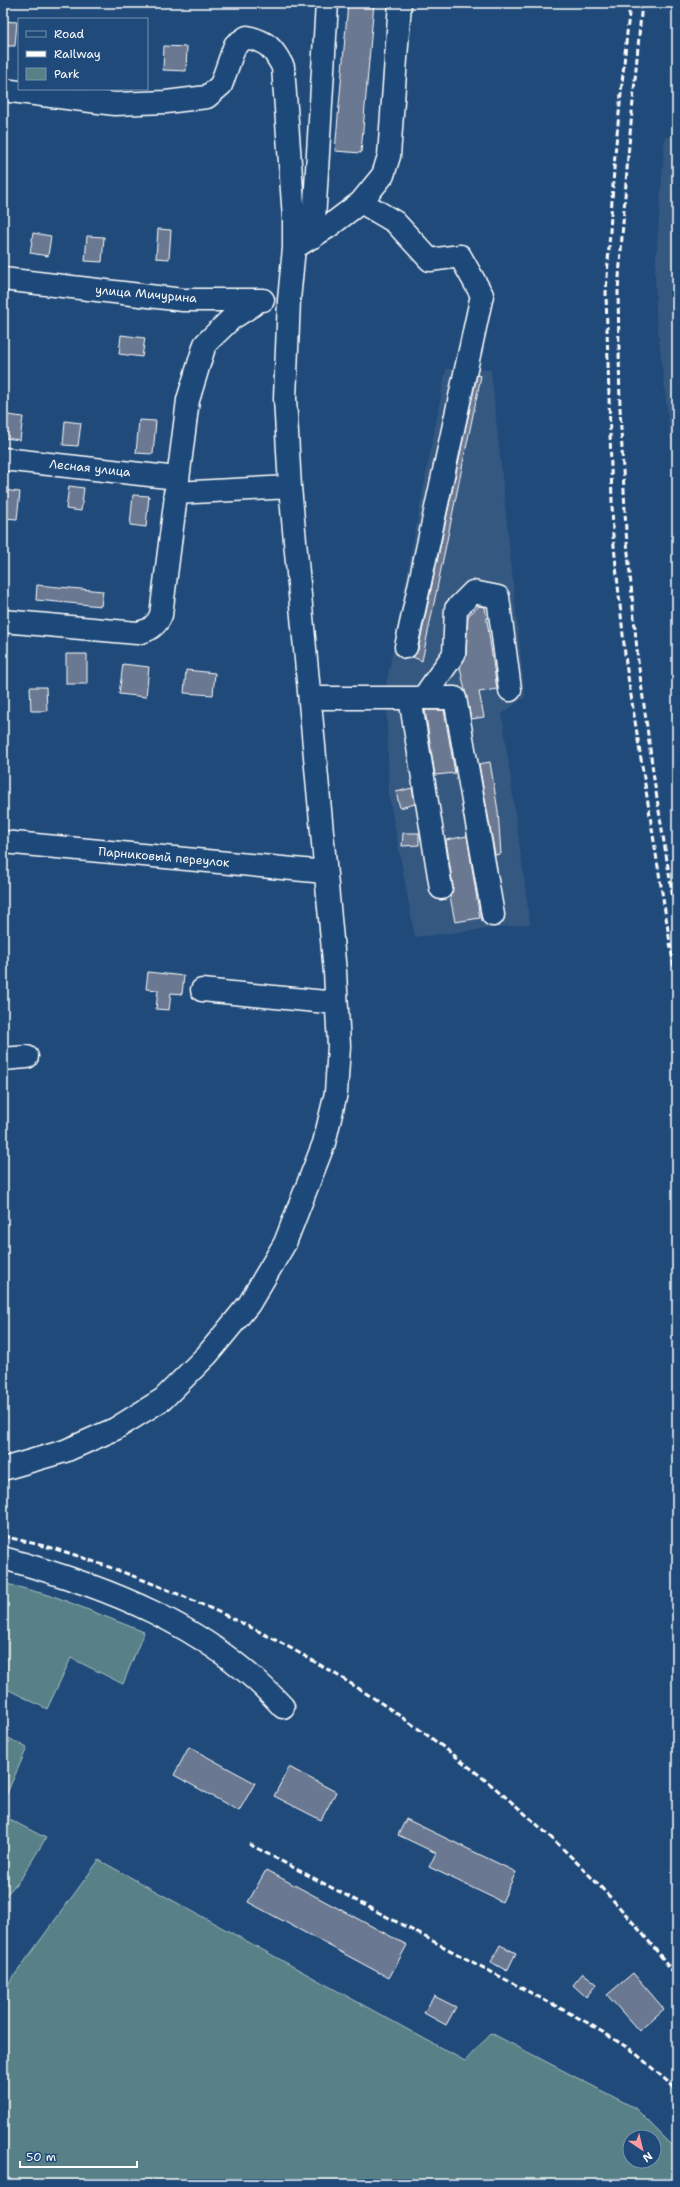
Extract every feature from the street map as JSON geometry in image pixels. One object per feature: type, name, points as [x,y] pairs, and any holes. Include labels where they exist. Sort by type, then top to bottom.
[{"type":"street","points":[[313,237],[327,3]]},
{"type":"street","points":[[294,248],[328,228],[361,202],[383,175],[389,156],[400,3]]},
{"type":"street","points":[[3,90],[115,104],[166,102],[207,97],[221,85],[235,45],[247,37],[264,41],[276,53],[283,67],[294,248],[289,300],[285,398],[290,487],[310,698],[339,1046],[336,1093],[324,1143],[285,1243],[249,1304],[207,1355],[163,1399],[116,1429],[72,1448],[3,1469]]},
{"type":"street","points":[[361,202],[395,222],[430,260],[460,256],[482,295],[406,647]]},
{"type":"street","name":"улица Мичурина","points":[[3,279],[183,300],[289,300]]},
{"type":"street","points":[[3,621],[136,633],[152,628],[158,623],[161,615],[176,485],[188,400],[205,344],[231,319],[253,305],[258,300]]},
{"type":"street","name":"Лесная улица","points":[[3,459],[176,485],[290,487]]},
{"type":"street","points":[[441,888],[416,698],[454,654],[456,608],[473,592],[498,597],[510,690]]},
{"type":"street","points":[[310,698],[455,698],[493,915]]},
{"type":"street","name":"Парниковый переулок","points":[[3,842],[325,872]]},
{"type":"street","points":[[202,990],[336,1003]]},
{"type":"street","points":[[3,1059],[27,1057]]},
{"type":"street","points":[[3,1558],[56,1572],[129,1599],[186,1629],[234,1661],[261,1683],[283,1707]]},
{"type":"shaded area","points":[[665,137],[677,138],[676,487],[656,314],[655,273]]},
{"type":"shaded area","points":[[446,369],[491,370],[525,697],[502,714],[530,924],[415,937],[389,796],[386,686]]},
{"type":"green space","points":[[3,1583],[56,1597],[144,1632],[123,1684],[71,1658],[47,1709],[3,1687]]},
{"type":"green space","points":[[3,1735],[27,1748],[3,1802]]},
{"type":"green space","points":[[3,1816],[46,1838],[22,1877],[3,1899]]},
{"type":"green space","points":[[99,1860],[465,2061],[491,2033],[635,2108],[656,2129],[622,2129],[622,2169],[662,2169],[662,2135],[677,2150],[677,2184],[3,2184],[3,1991]]},
{"type":"building","points":[[348,3],[374,3],[361,153],[335,151]]},
{"type":"building","points":[[3,21],[17,22],[15,46],[3,46]]},
{"type":"building","points":[[164,46],[187,47],[186,71],[163,70]]},
{"type":"building","points":[[158,229],[171,230],[169,259],[156,258]]},
{"type":"building","points":[[33,233],[51,236],[48,256],[30,253]]},
{"type":"building","points":[[87,236],[104,237],[102,262],[85,261]]},
{"type":"building","points":[[121,335],[145,338],[142,357],[119,354]]},
{"type":"building","points":[[477,375],[481,376],[422,661],[413,657],[418,650]]},
{"type":"building","points":[[8,415],[23,417],[20,440],[5,438]]},
{"type":"building","points":[[139,420],[156,421],[153,454],[136,453]]},
{"type":"building","points":[[65,421],[81,423],[78,446],[63,445]]},
{"type":"building","points":[[69,486],[84,488],[81,511],[66,509]]},
{"type":"building","points":[[3,490],[20,492],[17,519],[3,518]]},
{"type":"building","points":[[133,495],[149,496],[146,527],[130,525]]},
{"type":"building","points":[[37,585],[103,591],[101,606],[36,600]]},
{"type":"building","points":[[479,606],[485,607],[497,689],[479,692],[484,717],[471,719],[460,667],[466,655],[468,616]]},
{"type":"building","points":[[66,654],[87,654],[87,684],[66,684]]},
{"type":"building","points":[[123,664],[149,667],[146,697],[119,694]]},
{"type":"building","points":[[186,670],[215,673],[213,695],[184,693]]},
{"type":"building","points":[[30,687],[46,687],[47,711],[31,711]]},
{"type":"building","points":[[425,710],[444,710],[455,773],[435,775]]},
{"type":"building","points":[[490,762],[498,811],[501,854],[495,855],[479,764]]},
{"type":"building","points":[[412,788],[415,804],[400,808],[396,792]]},
{"type":"building","points":[[403,833],[419,833],[419,845],[402,846]]},
{"type":"building","points":[[467,836],[480,918],[455,922],[450,896],[453,886],[446,840]]},
{"type":"building","points":[[148,972],[184,976],[182,994],[171,993],[169,1010],[156,1009],[158,990],[146,989]]},
{"type":"building","points":[[189,1747],[255,1783],[239,1811],[174,1775]]},
{"type":"building","points":[[289,1767],[336,1792],[321,1820],[274,1796]]},
{"type":"building","points":[[406,1819],[516,1872],[502,1902],[429,1867],[436,1853],[398,1835]]},
{"type":"building","points":[[266,1870],[407,1945],[389,1978],[248,1902]]},
{"type":"building","points":[[500,1945],[516,1953],[507,1971],[491,1962]]},
{"type":"building","points":[[583,1973],[597,1984],[586,1997],[573,1985]]},
{"type":"building","points":[[633,1973],[664,2009],[639,2031],[607,1995]]},
{"type":"building","points":[[434,1996],[456,2007],[446,2025],[424,2013]]},
{"type":"railway","points":[[630,3],[615,154],[606,293],[613,536],[626,664],[677,987]]},
{"type":"railway","points":[[642,3],[628,156],[618,291],[620,408],[626,531],[638,661],[655,786],[677,923]]},
{"type":"railway","points":[[3,1536],[75,1555],[137,1577],[198,1602],[287,1646],[366,1693],[416,1727],[464,1763],[557,1843],[640,1931],[677,1977]]},
{"type":"railway","points":[[249,1844],[588,2023],[633,2051],[677,2090]]}]
